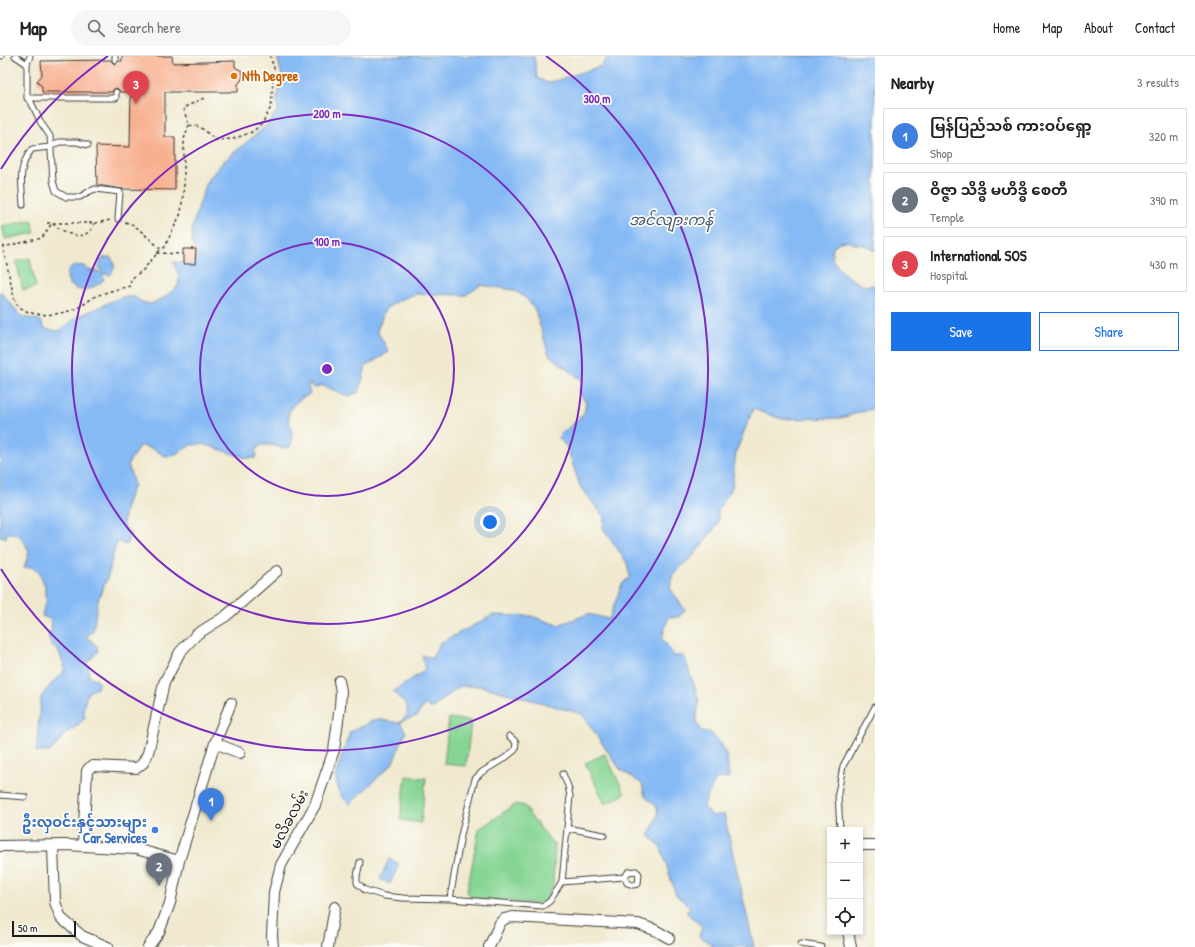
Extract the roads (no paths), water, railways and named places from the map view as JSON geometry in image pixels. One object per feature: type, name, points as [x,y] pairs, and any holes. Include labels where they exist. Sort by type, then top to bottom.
[{"type":"street","points":[[83,845],[86,772],[93,766],[137,768],[143,763],[148,753],[164,684],[180,652],[197,634],[226,616],[277,571]]},
{"type":"street","name":"မလိခလမ်း","points":[[273,947],[274,892],[277,879],[281,865],[315,805],[334,750],[340,706],[341,691],[339,681]]},
{"type":"street","points":[[148,947],[159,932],[170,903],[179,861],[215,743],[231,703]]},
{"type":"street","points":[[215,743],[240,753]]},
{"type":"street","points":[[0,846],[83,845],[136,849],[179,861]]},
{"type":"street","points":[[863,845],[875,845]]},
{"type":"street","points":[[53,846],[55,902],[61,918],[82,936],[108,947]]},
{"type":"street","points":[[328,947],[335,907]]},
{"type":"street","points":[[489,947],[500,923],[504,919],[512,918],[638,924],[655,930],[669,938]]},
{"type":"street","points":[[849,935],[851,947]]},
{"type":"lane","points":[[15,56],[27,64]]},
{"type":"lane","points":[[30,56],[27,64],[27,98],[31,102],[41,123],[50,136],[53,181],[56,191],[66,197],[80,197],[95,189],[120,192],[118,219]]},
{"type":"lane","points":[[27,98],[116,98],[116,92]]},
{"type":"lane","points":[[24,205],[21,172],[26,157],[32,149],[50,147],[59,142],[77,142],[88,145]]},
{"type":"lane","points":[[840,827],[838,793],[842,766],[875,707]]},
{"type":"lane","points":[[450,899],[461,835],[475,779],[482,772],[515,750],[516,742],[509,736]]},
{"type":"lane","points":[[360,862],[357,884],[365,890],[384,896],[543,906],[550,900],[562,882],[570,796],[564,774]]},
{"type":"lane","points":[[0,795],[25,797]]},
{"type":"lane","points":[[567,828],[604,835]]},
{"type":"lane","points":[[562,882],[625,877]]},
{"type":"lane","points":[[801,944],[821,947]]},
{"type":"water","name":"အင်လျားကန်","points":[[277,56],[534,56],[537,78],[548,83],[601,66],[609,56],[875,56],[875,251],[865,245],[847,241],[839,242],[834,246],[832,259],[847,276],[863,286],[875,285],[875,408],[841,418],[782,419],[753,409],[736,452],[732,487],[718,510],[718,524],[693,556],[673,574],[670,588],[685,610],[679,617],[669,617],[662,638],[674,656],[684,656],[699,700],[696,722],[702,732],[710,732],[721,743],[727,758],[729,778],[716,779],[703,806],[713,816],[724,814],[754,947],[711,947],[712,944],[699,936],[702,927],[686,912],[691,908],[676,895],[661,848],[649,835],[658,815],[657,807],[645,796],[642,784],[620,769],[582,714],[481,686],[460,686],[431,709],[425,704],[417,716],[400,722],[407,715],[407,706],[393,692],[425,670],[422,655],[432,658],[440,643],[493,615],[531,616],[558,625],[588,614],[609,619],[622,584],[630,577],[627,563],[603,528],[604,517],[580,486],[567,447],[558,437],[584,414],[586,403],[579,392],[583,381],[549,355],[535,310],[526,298],[513,290],[481,285],[466,295],[415,294],[400,300],[385,309],[377,331],[389,352],[366,366],[359,392],[348,396],[321,385],[316,388],[312,387],[309,383],[308,387],[310,394],[300,399],[290,410],[289,418],[292,440],[290,447],[282,448],[272,445],[261,445],[255,451],[257,454],[255,458],[246,458],[203,444],[191,445],[178,453],[167,457],[153,449],[140,445],[128,464],[134,485],[124,514],[123,525],[131,534],[126,545],[118,541],[113,554],[108,576],[98,600],[93,632],[86,636],[97,646],[98,651],[87,662],[89,670],[88,676],[99,682],[97,688],[88,692],[83,709],[85,718],[76,727],[66,733],[50,752],[36,752],[41,697],[51,684],[64,672],[64,664],[57,649],[50,643],[48,633],[52,630],[51,621],[42,616],[47,601],[45,586],[39,571],[31,567],[24,568],[29,552],[19,535],[7,533],[6,538],[0,536],[0,291],[22,317],[40,320],[45,329],[59,331],[77,317],[121,297],[135,297],[141,302],[151,304],[165,297],[178,286],[179,276],[173,262],[195,263],[195,250],[192,243],[192,227],[207,181],[223,162],[266,126],[278,110],[277,98],[282,76]]},
{"type":"water","points":[[110,257],[114,262],[114,268],[110,275],[102,275],[104,279],[103,281],[91,288],[82,290],[70,285],[67,274],[70,269],[75,266],[84,266],[90,271],[100,272],[102,271],[99,267],[101,260],[103,258]]},
{"type":"water","points":[[376,719],[400,722],[406,732],[392,764],[350,804],[340,795],[335,776],[350,732]]},
{"type":"water","points":[[389,859],[399,864],[390,884],[380,879]]},
{"type":"place","name":"Nth Degree","points":[[234,76]]},
{"type":"place","name":"International SOS","points":[[136,104]]},
{"type":"place","name":"မြန်ပြည်သစ် ကားဝပ်ရှော့","points":[[211,821]]},
{"type":"place","name":"ဦးလှဝင်းနှင့်သားများ Car Services","points":[[155,830]]},
{"type":"place","name":"ဝိဇ္ဇာ သိဒ္ဓိ မဟိဒ္ဓိ စေတီ","points":[[159,886]]}]
